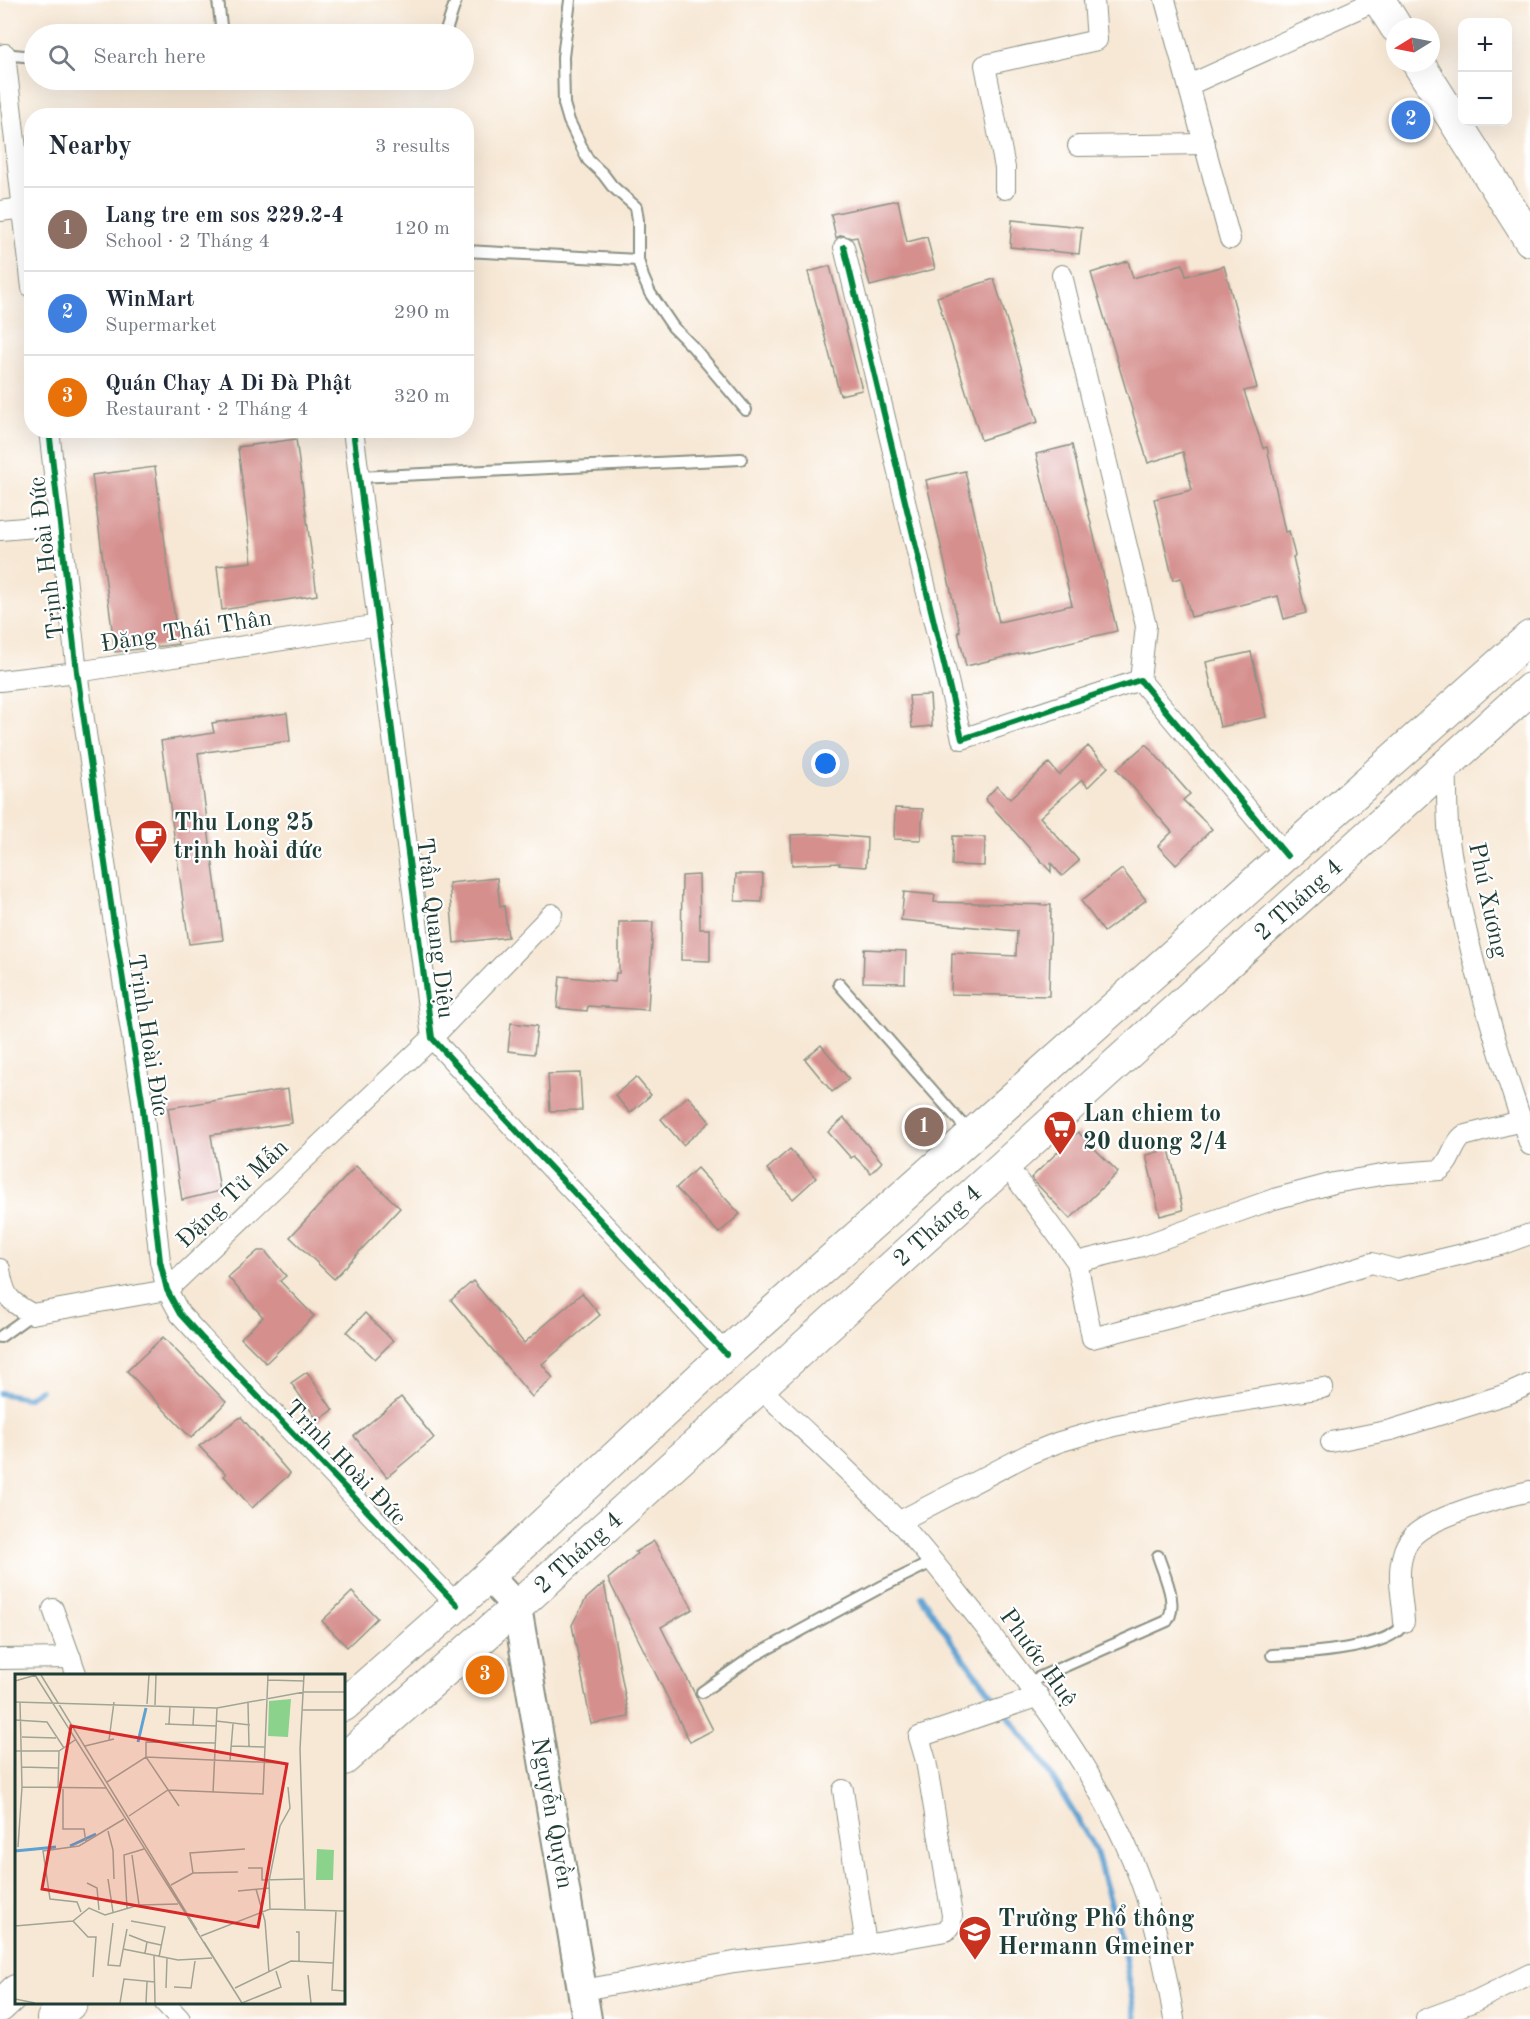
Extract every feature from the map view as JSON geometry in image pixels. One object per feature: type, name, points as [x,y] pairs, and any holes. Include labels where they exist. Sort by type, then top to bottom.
[{"type":"main road","points":[[1378,0],[1390,18]]},
{"type":"main road","points":[[1424,72],[1530,240]]},
{"type":"main road","name":"2 Tháng 4","points":[[345,1704],[489,1577],[726,1354],[1530,637]]},
{"type":"main road","name":"2 Tháng 4","points":[[345,1758],[760,1388],[1005,1163],[1530,689]]},
{"type":"main road","points":[[0,2006],[15,1992]]},
{"type":"main road","points":[[53,2019],[70,2004]]},
{"type":"street","points":[[1005,189],[1005,168],[985,65],[1097,40],[1094,0]]},
{"type":"street","points":[[1165,0],[1230,239]]},
{"type":"street","points":[[1189,85],[1378,0]]},
{"type":"street","points":[[3,54],[24,189]]},
{"type":"street","points":[[1078,146],[1205,144]]},
{"type":"street","points":[[0,211],[24,208]]},
{"type":"street","points":[[844,247],[962,739],[1140,680]]},
{"type":"street","points":[[1062,275],[1146,626],[1140,680],[1287,856]]},
{"type":"street","name":"Trịnh Hoài Đức","points":[[50,438],[77,672],[142,1100],[160,1261],[167,1290],[180,1314],[201,1337],[457,1605]]},
{"type":"street","name":"Trần Quang Diệu","points":[[354,438],[432,1038],[549,1167],[726,1354]]},
{"type":"street","points":[[0,530],[60,525]]},
{"type":"street","name":"Đặng Thái Thân","points":[[0,681],[77,672],[378,626]]},
{"type":"street","name":"Phú Xương","points":[[1446,765],[1450,845],[1463,912],[1485,1004],[1530,1145]]},
{"type":"street","name":"Đặng Tử Mẫn","points":[[167,1290],[432,1038],[552,914]]},
{"type":"street","points":[[1077,1262],[1142,1246],[1274,1199],[1334,1183],[1387,1174],[1440,1170],[1447,1165],[1457,1141],[1463,1136],[1521,1121]]},
{"type":"street","points":[[1005,1163],[1077,1262],[1092,1338],[1310,1282],[1372,1263],[1397,1270],[1500,1245],[1530,1234]]},
{"type":"street","points":[[0,1269],[3,1289],[15,1305],[32,1314],[167,1290]]},
{"type":"street","points":[[1330,1442],[1391,1430],[1510,1393],[1530,1384]]},
{"type":"street","name":"Phước Huệ","points":[[760,1388],[898,1522],[934,1561],[1034,1689],[1104,1801],[1131,1858],[1151,1911],[1166,1972],[1174,2019]]},
{"type":"street","points":[[898,1522],[1029,1454],[1059,1442],[1114,1426],[1191,1410],[1323,1388]]},
{"type":"street","points":[[1404,1623],[1400,1578],[1402,1554],[1411,1538],[1428,1525],[1452,1515],[1530,1491]]},
{"type":"street","points":[[489,1577],[517,1607]]},
{"type":"street","name":"Nguyễn Quyền","points":[[517,1607],[587,2019]]},
{"type":"street","points":[[0,1659],[74,1667],[53,1609]]},
{"type":"street","points":[[583,1990],[723,1964],[866,1945],[946,1931],[951,1924],[952,1915],[928,1772],[919,1737],[1034,1689]]},
{"type":"street","points":[[843,1790],[866,1945]]},
{"type":"street","points":[[1426,2019],[1475,2001],[1530,1974]]},
{"type":"street","points":[[166,2004],[180,2019]]},
{"type":"lane","points":[[218,0],[221,24]]},
{"type":"lane","points":[[448,24],[456,0]]},
{"type":"lane","points":[[570,0],[563,57],[564,104],[569,121],[579,137],[588,160],[636,207],[638,260],[650,293],[673,327],[693,347],[746,410]]},
{"type":"lane","points":[[3,54],[24,56]]},
{"type":"lane","points":[[474,251],[638,260]]},
{"type":"lane","points":[[359,477],[741,459]]},
{"type":"lane","points":[[839,984],[972,1136]]},
{"type":"lane","points":[[0,1337],[32,1314]]},
{"type":"lane","points":[[1034,1689],[1167,1621],[1171,1615],[1172,1604],[1158,1557]]},
{"type":"lane","points":[[702,1692],[752,1657],[934,1561]]},
{"type":"lane","points":[[1272,1655],[1327,1653],[1391,1637],[1402,1629],[1404,1623]]},
{"type":"building","points":[[898,200],[907,242],[927,237],[935,269],[870,286],[857,237],[842,235],[836,238],[831,214]]},
{"type":"building","points":[[1012,220],[1082,227],[1079,254],[1010,247]]},
{"type":"building","points":[[1128,261],[1133,278],[1183,264],[1186,276],[1224,266],[1257,388],[1244,391],[1263,448],[1267,447],[1285,532],[1289,531],[1295,556],[1293,557],[1306,613],[1284,619],[1278,596],[1191,617],[1181,578],[1173,580],[1154,499],[1192,490],[1183,452],[1148,463],[1091,273]]},
{"type":"building","points":[[830,266],[862,390],[840,395],[808,272]]},
{"type":"building","points":[[994,279],[1038,422],[981,440],[937,297]]},
{"type":"building","points":[[296,439],[317,595],[222,610],[217,566],[252,562],[238,447]]},
{"type":"building","points":[[1072,445],[1117,631],[966,666],[926,480],[965,471],[999,622],[1072,605],[1036,454]]},
{"type":"building","points":[[155,467],[178,644],[115,652],[92,475]]},
{"type":"building","points":[[1251,652],[1266,717],[1220,727],[1206,662]]},
{"type":"building","points":[[930,695],[932,726],[912,728],[909,696]]},
{"type":"building","points":[[287,713],[290,741],[198,753],[223,940],[189,944],[161,741],[214,733],[212,723]]},
{"type":"building","points":[[1146,744],[1190,794],[1183,800],[1212,829],[1176,865],[1158,846],[1172,832],[1117,769]]},
{"type":"building","points":[[1088,746],[1108,767],[1088,787],[1082,780],[1040,817],[1079,861],[1062,876],[1051,863],[1051,872],[985,799],[997,786],[1010,799],[1049,763],[1059,775]]},
{"type":"building","points":[[895,808],[923,809],[921,840],[894,839]]},
{"type":"building","points":[[822,834],[867,838],[866,867],[839,865],[840,863],[792,865],[791,835]]},
{"type":"building","points":[[953,836],[985,837],[984,866],[952,865]]},
{"type":"building","points":[[1122,869],[1146,900],[1104,932],[1081,901]]},
{"type":"building","points":[[736,874],[763,874],[762,902],[735,901]]},
{"type":"building","points":[[699,875],[700,929],[710,929],[710,961],[681,960],[682,876]]},
{"type":"building","points":[[497,878],[500,907],[504,906],[508,937],[454,943],[449,883]]},
{"type":"building","points":[[904,892],[935,895],[934,902],[1051,905],[1049,996],[951,994],[952,953],[1016,956],[1017,931],[901,920]]},
{"type":"building","points":[[619,922],[653,922],[648,1010],[588,1006],[587,1011],[557,1008],[560,976],[615,982],[616,973],[619,973]]},
{"type":"building","points":[[864,949],[906,951],[905,983],[863,982]]},
{"type":"building","points":[[511,1023],[537,1026],[534,1054],[508,1051]]},
{"type":"building","points":[[821,1045],[849,1079],[832,1092],[805,1059]]},
{"type":"building","points":[[580,1073],[582,1110],[550,1111],[548,1074]]},
{"type":"building","points":[[636,1077],[651,1095],[630,1113],[615,1095]]},
{"type":"building","points":[[288,1089],[292,1123],[211,1135],[220,1191],[182,1200],[168,1108]]},
{"type":"building","points":[[688,1096],[710,1122],[683,1145],[661,1119]]},
{"type":"building","points":[[844,1118],[882,1162],[871,1173],[854,1156],[851,1158],[828,1132]]},
{"type":"building","points":[[1078,1132],[1118,1172],[1070,1219],[1031,1178]]},
{"type":"building","points":[[790,1149],[816,1178],[793,1199],[767,1169]]},
{"type":"building","points":[[1169,1149],[1183,1210],[1160,1216],[1146,1155]]},
{"type":"building","points":[[356,1166],[400,1208],[334,1279],[290,1237]]},
{"type":"building","points":[[697,1168],[740,1214],[719,1233],[676,1188]]},
{"type":"building","points":[[258,1251],[265,1251],[286,1276],[280,1281],[314,1316],[266,1363],[241,1338],[263,1317],[228,1277]]},
{"type":"building","points":[[473,1281],[524,1343],[582,1293],[600,1315],[542,1364],[553,1378],[532,1397],[451,1300]]},
{"type":"building","points":[[365,1313],[393,1341],[375,1359],[347,1332]]},
{"type":"building","points":[[163,1337],[226,1402],[191,1438],[127,1371]]},
{"type":"building","points":[[307,1372],[333,1410],[318,1421],[291,1383]]},
{"type":"building","points":[[401,1397],[434,1438],[387,1477],[354,1436]]},
{"type":"building","points":[[241,1417],[290,1474],[252,1508],[224,1476],[226,1474],[199,1446]]},
{"type":"building","points":[[654,1541],[693,1609],[661,1627],[713,1730],[690,1742],[608,1579],[637,1554],[635,1552]]},
{"type":"building","points":[[604,1583],[629,1717],[591,1724],[572,1625],[586,1599]]},
{"type":"building","points":[[352,1592],[377,1618],[347,1647],[322,1621]]},
{"type":"waterway","points":[[0,1393],[27,1398],[40,1390]]},
{"type":"waterway","points":[[921,1596],[957,1649],[1041,1759],[1095,1848],[1123,1946],[1136,2019]]},
{"type":"cycle path","points":[[844,247],[962,739],[1140,680],[1287,856]]},
{"type":"cycle path","points":[[50,438],[77,672],[142,1100],[160,1261],[167,1290],[180,1314],[201,1337],[457,1605]]},
{"type":"cycle path","points":[[354,438],[432,1038],[726,1354]]},
{"type":"place","name":"WinMart","points":[[1411,120]]},
{"type":"place","name":"Thu Long 25 trịnh hoài đức","points":[[151,865]]},
{"type":"place","name":"Lang tre em sos 229.2-4","points":[[924,1127]]},
{"type":"place","name":"Lan chiem to 20 duong 2/4","points":[[1060,1156]]},
{"type":"place","name":"Quán Chay A Di Đà Phật","points":[[485,1675]]},
{"type":"place","name":"Trường Phổ thông Hermann Gmeiner","points":[[975,1961]]}]
